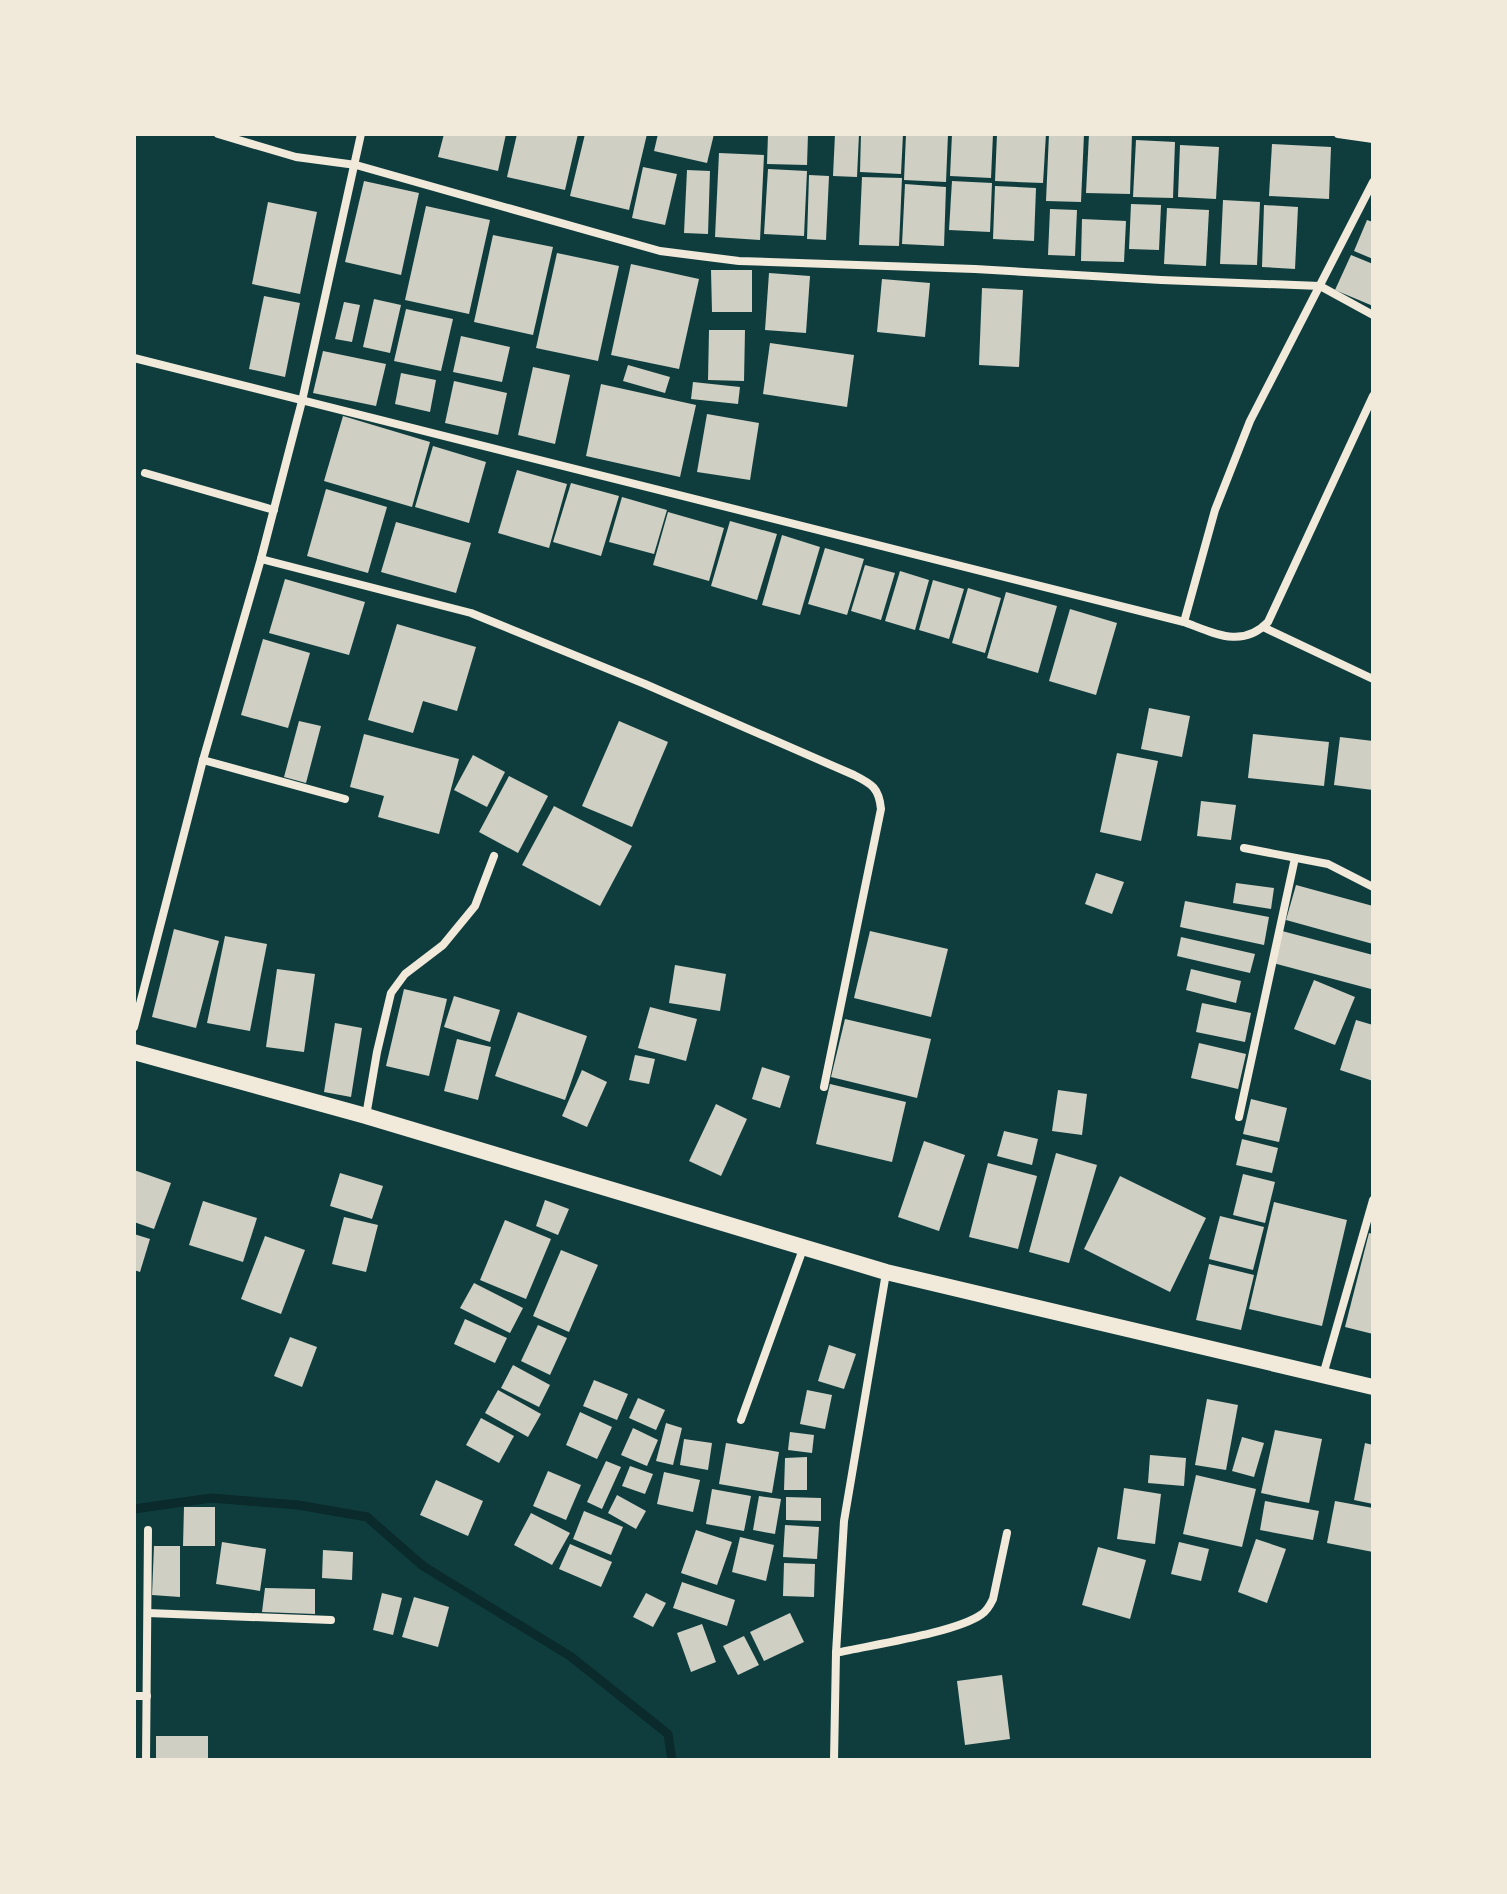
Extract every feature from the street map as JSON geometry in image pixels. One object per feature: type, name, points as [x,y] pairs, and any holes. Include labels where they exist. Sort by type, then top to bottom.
[{"type":"main road","points":[[134,1052],[366,1116],[886,1272],[1373,1387]]},
{"type":"street","points":[[218,134],[296,157],[356,165],[660,251],[739,261],[1320,286],[1373,315]]},
{"type":"street","points":[[134,1027],[203,760],[261,559],[302,401],[361,134]]},
{"type":"street","points":[[1338,134],[1373,139]]},
{"type":"street","points":[[1184,622],[1215,510],[1250,421],[1373,182]]},
{"type":"street","points":[[134,358],[1235,637],[1246,637],[1268,622],[1373,396]]},
{"type":"street","points":[[145,473],[274,510]]},
{"type":"street","points":[[261,559],[471,613],[645,684],[854,775],[874,787],[880,795],[881,809],[824,1087]]},
{"type":"street","points":[[1263,627],[1373,679]]},
{"type":"street","points":[[203,760],[345,799]]},
{"type":"street","points":[[1244,848],[1328,864],[1373,887]]},
{"type":"street","points":[[366,1116],[391,993],[405,974],[443,945],[475,906],[494,856]]},
{"type":"street","points":[[1239,1117],[1295,858]]},
{"type":"street","points":[[1323,1376],[1373,1200]]},
{"type":"street","points":[[741,1420],[803,1249]]},
{"type":"street","points":[[834,1760],[836,1653],[844,1521],[886,1272]]},
{"type":"street","points":[[146,1760],[148,1530]]},
{"type":"street","points":[[836,1653],[938,1630],[981,1616],[993,1599],[1007,1533]]},
{"type":"street","points":[[148,1613],[331,1620]]},
{"type":"street","points":[[134,1696],[147,1696]]},
{"type":"building","points":[[444,134],[506,134],[498,171],[438,157]]},
{"type":"building","points":[[517,134],[578,134],[565,190],[507,177]]},
{"type":"building","points":[[585,134],[647,134],[629,210],[570,196]]},
{"type":"building","points":[[658,134],[714,134],[707,163],[654,151]]},
{"type":"building","points":[[768,134],[808,134],[807,165],[767,164]]},
{"type":"building","points":[[835,134],[859,134],[857,177],[833,176]]},
{"type":"building","points":[[861,134],[903,134],[901,174],[860,172]]},
{"type":"building","points":[[906,134],[948,134],[946,182],[904,180]]},
{"type":"building","points":[[952,134],[993,134],[991,178],[950,176]]},
{"type":"building","points":[[997,134],[1046,134],[1043,183],[995,181]]},
{"type":"building","points":[[1049,134],[1084,134],[1081,202],[1046,201]]},
{"type":"building","points":[[1089,134],[1132,134],[1130,194],[1086,193]]},
{"type":"building","points":[[1136,140],[1175,142],[1173,198],[1133,197]]},
{"type":"building","points":[[1272,144],[1331,147],[1329,199],[1269,196]]},
{"type":"building","points":[[1180,145],[1219,147],[1216,199],[1178,197]]},
{"type":"building","points":[[719,153],[764,155],[760,240],[715,237]]},
{"type":"building","points":[[643,167],[677,174],[665,225],[632,218]]},
{"type":"building","points":[[768,169],[807,171],[804,236],[764,234]]},
{"type":"building","points":[[687,170],[710,171],[708,234],[684,233]]},
{"type":"building","points":[[809,175],[829,176],[826,240],[807,239]]},
{"type":"building","points":[[862,177],[902,178],[899,246],[859,245]]},
{"type":"building","points":[[364,181],[419,193],[401,275],[345,262]]},
{"type":"building","points":[[952,181],[992,183],[990,232],[949,230]]},
{"type":"building","points":[[905,184],[946,187],[944,246],[902,244]]},
{"type":"building","points":[[995,186],[1036,188],[1034,241],[993,239]]},
{"type":"building","points":[[1223,200],[1260,202],[1257,265],[1220,264]]},
{"type":"building","points":[[268,202],[317,212],[300,294],[252,284]]},
{"type":"building","points":[[1131,204],[1161,205],[1159,250],[1129,249]]},
{"type":"building","points":[[1264,205],[1298,207],[1295,269],[1262,267]]},
{"type":"building","points":[[426,206],[490,220],[469,314],[405,300]]},
{"type":"building","points":[[1167,208],[1209,210],[1206,266],[1164,264]]},
{"type":"building","points":[[1050,209],[1077,210],[1075,256],[1048,255]]},
{"type":"building","points":[[1082,219],[1126,221],[1124,262],[1081,261]]},
{"type":"building","points":[[1367,220],[1373,222],[1373,259],[1354,251]]},
{"type":"building","points":[[493,235],[553,247],[533,335],[474,322]]},
{"type":"building","points":[[557,253],[619,266],[598,361],[536,348]]},
{"type":"building","points":[[1351,255],[1373,264],[1373,306],[1335,290]]},
{"type":"building","points":[[631,264],[699,279],[679,369],[611,355]]},
{"type":"building","points":[[711,270],[752,270],[752,312],[712,312]]},
{"type":"building","points":[[769,273],[810,276],[806,333],[765,330]]},
{"type":"building","points":[[882,279],[930,283],[925,337],[877,332]]},
{"type":"building","points":[[982,288],[1023,290],[1019,367],[979,365]]},
{"type":"building","points":[[264,296],[300,303],[285,377],[249,369]]},
{"type":"building","points":[[374,299],[401,305],[390,353],[363,347]]},
{"type":"building","points":[[344,302],[360,305],[352,342],[335,339]]},
{"type":"building","points":[[406,309],[453,319],[441,371],[394,361]]},
{"type":"building","points":[[709,330],[745,330],[744,381],[708,380]]},
{"type":"building","points":[[461,336],[510,347],[502,382],[453,372]]},
{"type":"building","points":[[770,343],[854,355],[847,407],[763,394]]},
{"type":"building","points":[[323,351],[386,364],[376,406],[313,393]]},
{"type":"building","points":[[628,365],[670,377],[665,393],[623,381]]},
{"type":"building","points":[[533,367],[570,375],[555,444],[518,435]]},
{"type":"building","points":[[401,373],[436,380],[430,412],[395,404]]},
{"type":"building","points":[[454,381],[507,393],[498,435],[445,423]]},
{"type":"building","points":[[693,382],[740,387],[738,404],[691,399]]},
{"type":"building","points":[[601,384],[696,405],[680,477],[586,456]]},
{"type":"building","points":[[707,414],[759,423],[750,480],[697,472]]},
{"type":"building","points":[[343,416],[430,442],[412,507],[324,481]]},
{"type":"building","points":[[433,446],[486,462],[469,523],[415,507]]},
{"type":"building","points":[[517,470],[567,484],[549,548],[498,533]]},
{"type":"building","points":[[571,483],[619,496],[601,556],[553,542]]},
{"type":"building","points":[[326,489],[387,507],[368,573],[307,556]]},
{"type":"building","points":[[622,497],[667,510],[654,554],[609,542]]},
{"type":"building","points":[[668,512],[724,528],[709,581],[653,565]]},
{"type":"building","points":[[730,521],[777,534],[757,600],[711,586]]},
{"type":"building","points":[[396,522],[471,543],[456,593],[381,572]]},
{"type":"building","points":[[782,535],[820,547],[800,615],[762,605]]},
{"type":"building","points":[[825,548],[864,559],[847,615],[808,604]]},
{"type":"building","points":[[865,565],[895,573],[881,620],[851,611]]},
{"type":"building","points":[[900,571],[929,580],[915,630],[885,621]]},
{"type":"building","points":[[285,579],[365,602],[349,655],[269,633]]},
{"type":"building","points":[[933,580],[964,589],[949,639],[919,630]]},
{"type":"building","points":[[968,588],[1001,598],[985,653],[952,643]]},
{"type":"building","points":[[1006,592],[1057,606],[1038,673],[987,658]]},
{"type":"building","points":[[1070,609],[1117,623],[1096,695],[1049,681]]},
{"type":"building","points":[[397,624],[476,647],[457,711],[423,701],[413,733],[368,720]]},
{"type":"building","points":[[263,639],[310,653],[288,728],[241,715]]},
{"type":"building","points":[[1149,708],[1190,716],[1182,757],[1141,749]]},
{"type":"building","points":[[299,721],[321,726],[306,783],[284,777]]},
{"type":"building","points":[[619,721],[668,742],[632,827],[582,806]]},
{"type":"building","points":[[364,734],[459,759],[439,834],[378,817],[384,796],[350,787]]},
{"type":"building","points":[[1253,734],[1329,742],[1324,786],[1248,778]]},
{"type":"building","points":[[1340,737],[1373,741],[1373,790],[1334,785]]},
{"type":"building","points":[[1117,753],[1158,761],[1141,841],[1100,832]]},
{"type":"building","points":[[473,755],[505,772],[487,807],[454,790]]},
{"type":"building","points":[[509,776],[548,796],[518,853],[479,832]]},
{"type":"building","points":[[1201,801],[1236,805],[1231,840],[1197,836]]},
{"type":"building","points":[[554,806],[632,846],[600,906],[522,865]]},
{"type":"building","points":[[1096,873],[1124,882],[1112,914],[1085,904]]},
{"type":"building","points":[[1236,883],[1274,888],[1271,909],[1233,903]]},
{"type":"building","points":[[1296,885],[1373,906],[1373,944],[1286,920]]},
{"type":"building","points":[[1185,901],[1269,917],[1264,945],[1180,927]]},
{"type":"building","points":[[174,929],[219,941],[196,1028],[152,1017]]},
{"type":"building","points":[[870,931],[948,949],[931,1017],[854,998]]},
{"type":"building","points":[[1282,931],[1373,955],[1371,989],[1273,963]]},
{"type":"building","points":[[225,936],[267,944],[250,1031],[207,1023]]},
{"type":"building","points":[[1181,937],[1255,954],[1250,973],[1177,956]]},
{"type":"building","points":[[675,965],[726,974],[720,1011],[669,1003]]},
{"type":"building","points":[[277,969],[315,974],[304,1052],[266,1047]]},
{"type":"building","points":[[1191,969],[1241,981],[1236,1003],[1186,990]]},
{"type":"building","points":[[1314,980],[1355,997],[1335,1045],[1294,1029]]},
{"type":"building","points":[[404,989],[447,999],[429,1076],[386,1066]]},
{"type":"building","points":[[454,996],[500,1010],[490,1042],[444,1027]]},
{"type":"building","points":[[1202,1003],[1251,1013],[1245,1042],[1196,1032]]},
{"type":"building","points":[[650,1007],[697,1019],[686,1061],[638,1048]]},
{"type":"building","points":[[518,1012],[587,1036],[565,1100],[495,1076]]},
{"type":"building","points":[[845,1019],[931,1039],[917,1098],[831,1077]]},
{"type":"building","points":[[1356,1020],[1373,1025],[1373,1081],[1340,1070]]},
{"type":"building","points":[[335,1023],[362,1028],[351,1097],[324,1092]]},
{"type":"building","points":[[457,1039],[491,1047],[478,1100],[444,1091]]},
{"type":"building","points":[[1199,1043],[1246,1054],[1238,1089],[1191,1078]]},
{"type":"building","points":[[635,1055],[655,1059],[649,1084],[629,1080]]},
{"type":"building","points":[[762,1067],[790,1076],[780,1108],[752,1099]]},
{"type":"building","points":[[582,1070],[607,1082],[587,1127],[562,1116]]},
{"type":"building","points":[[830,1084],[906,1102],[892,1162],[816,1144]]},
{"type":"building","points":[[1058,1090],[1087,1094],[1082,1135],[1052,1131]]},
{"type":"building","points":[[1251,1099],[1287,1108],[1279,1142],[1243,1134]]},
{"type":"building","points":[[716,1104],[747,1119],[721,1176],[689,1161]]},
{"type":"building","points":[[1004,1131],[1038,1139],[1032,1165],[997,1156]]},
{"type":"building","points":[[1242,1139],[1278,1148],[1272,1173],[1236,1165]]},
{"type":"building","points":[[924,1141],[965,1155],[939,1231],[898,1217]]},
{"type":"building","points":[[1056,1153],[1097,1165],[1069,1263],[1029,1252]]},
{"type":"building","points":[[988,1163],[1037,1176],[1018,1249],[969,1237]]},
{"type":"building","points":[[134,1170],[171,1183],[154,1229],[134,1222]]},
{"type":"building","points":[[340,1173],[383,1186],[372,1219],[330,1206]]},
{"type":"building","points":[[1243,1174],[1275,1182],[1265,1223],[1233,1215]]},
{"type":"building","points":[[1120,1176],[1206,1218],[1170,1292],[1084,1249]]},
{"type":"building","points":[[545,1200],[569,1209],[558,1235],[536,1226]]},
{"type":"building","points":[[203,1201],[257,1218],[243,1262],[189,1245]]},
{"type":"building","points":[[1274,1202],[1347,1220],[1322,1326],[1249,1309]]},
{"type":"building","points":[[1220,1216],[1264,1227],[1253,1270],[1209,1259]]},
{"type":"building","points":[[344,1217],[378,1225],[366,1272],[332,1264]]},
{"type":"building","points":[[505,1220],[551,1239],[526,1299],[480,1280]]},
{"type":"building","points":[[1369,1233],[1373,1234],[1373,1334],[1345,1327]]},
{"type":"building","points":[[134,1234],[150,1239],[140,1272],[134,1270]]},
{"type":"building","points":[[265,1236],[305,1250],[281,1314],[241,1299]]},
{"type":"building","points":[[561,1250],[598,1265],[569,1332],[533,1316]]},
{"type":"building","points":[[1209,1264],[1254,1275],[1241,1330],[1196,1320]]},
{"type":"building","points":[[474,1283],[523,1308],[510,1333],[460,1308]]},
{"type":"building","points":[[465,1319],[507,1338],[495,1363],[454,1344]]},
{"type":"building","points":[[538,1325],[567,1338],[550,1375],[521,1361]]},
{"type":"building","points":[[290,1337],[317,1347],[302,1387],[274,1376]]},
{"type":"building","points":[[829,1345],[856,1354],[844,1389],[818,1381]]},
{"type":"building","points":[[513,1365],[550,1385],[539,1407],[501,1388]]},
{"type":"building","points":[[594,1380],[628,1394],[617,1420],[583,1406]]},
{"type":"building","points":[[498,1390],[541,1414],[528,1437],[485,1413]]},
{"type":"building","points":[[807,1390],[832,1395],[825,1429],[800,1424]]},
{"type":"building","points":[[638,1398],[665,1410],[656,1430],[629,1418]]},
{"type":"building","points":[[1207,1399],[1238,1405],[1226,1470],[1195,1465]]},
{"type":"building","points":[[580,1412],[612,1427],[597,1459],[566,1445]]},
{"type":"building","points":[[481,1418],[514,1436],[499,1463],[466,1445]]},
{"type":"building","points":[[666,1423],[682,1428],[673,1465],[656,1461]]},
{"type":"building","points":[[633,1428],[658,1440],[647,1466],[621,1455]]},
{"type":"building","points":[[1275,1430],[1322,1439],[1309,1503],[1261,1493]]},
{"type":"building","points":[[790,1432],[814,1435],[812,1453],[788,1450]]},
{"type":"building","points":[[1242,1437],[1264,1443],[1254,1477],[1232,1471]]},
{"type":"building","points":[[684,1439],[712,1443],[708,1470],[680,1465]]},
{"type":"building","points":[[726,1443],[779,1452],[772,1493],[719,1484]]},
{"type":"building","points":[[1365,1443],[1373,1445],[1373,1504],[1354,1500]]},
{"type":"building","points":[[1150,1455],[1186,1458],[1184,1486],[1148,1483]]},
{"type":"building","points":[[807,1457],[807,1490],[784,1490],[785,1458]]},
{"type":"building","points":[[606,1461],[621,1467],[602,1509],[587,1502]]},
{"type":"building","points":[[630,1466],[653,1474],[645,1494],[622,1486]]},
{"type":"building","points":[[548,1471],[581,1485],[566,1520],[533,1506]]},
{"type":"building","points":[[664,1472],[700,1480],[693,1512],[657,1504]]},
{"type":"building","points":[[1196,1475],[1256,1489],[1242,1547],[1183,1534]]},
{"type":"building","points":[[436,1480],[483,1501],[468,1536],[420,1515]]},
{"type":"building","points":[[1124,1488],[1161,1494],[1155,1544],[1117,1539]]},
{"type":"building","points":[[712,1489],[751,1496],[744,1531],[706,1524]]},
{"type":"building","points":[[617,1495],[646,1511],[636,1529],[608,1513]]},
{"type":"building","points":[[759,1496],[781,1499],[775,1534],[753,1530]]},
{"type":"building","points":[[786,1497],[821,1498],[821,1521],[786,1520]]},
{"type":"building","points":[[1265,1501],[1319,1511],[1313,1540],[1260,1530]]},
{"type":"building","points":[[1335,1501],[1373,1508],[1373,1552],[1327,1543]]},
{"type":"building","points":[[184,1507],[215,1507],[215,1546],[183,1546]]},
{"type":"building","points":[[584,1511],[623,1527],[611,1555],[573,1539]]},
{"type":"building","points":[[531,1513],[570,1533],[552,1565],[514,1545]]},
{"type":"building","points":[[785,1525],[819,1527],[817,1559],[783,1557]]},
{"type":"building","points":[[696,1530],[732,1542],[717,1585],[681,1573]]},
{"type":"building","points":[[740,1537],[774,1545],[766,1581],[732,1572]]},
{"type":"building","points":[[1256,1539],[1286,1549],[1267,1603],[1238,1592]]},
{"type":"building","points":[[222,1542],[266,1549],[260,1591],[216,1584]]},
{"type":"building","points":[[1179,1542],[1209,1549],[1201,1581],[1171,1574]]},
{"type":"building","points":[[570,1544],[612,1562],[601,1587],[559,1569]]},
{"type":"building","points":[[154,1546],[180,1546],[180,1597],[152,1595]]},
{"type":"building","points":[[1098,1547],[1146,1560],[1130,1619],[1082,1605]]},
{"type":"building","points":[[323,1550],[353,1552],[352,1580],[322,1578]]},
{"type":"building","points":[[784,1563],[815,1564],[814,1597],[783,1596]]},
{"type":"building","points":[[682,1582],[735,1600],[727,1626],[673,1608]]},
{"type":"building","points":[[265,1588],[315,1589],[315,1614],[262,1612]]},
{"type":"building","points":[[382,1593],[402,1598],[393,1635],[373,1630]]},
{"type":"building","points":[[646,1593],[666,1603],[653,1627],[633,1617]]},
{"type":"building","points":[[414,1597],[449,1607],[438,1647],[402,1637]]},
{"type":"building","points":[[790,1613],[804,1642],[764,1661],[750,1632]]},
{"type":"building","points":[[702,1624],[716,1662],[691,1672],[677,1633]]},
{"type":"building","points":[[744,1636],[759,1665],[738,1675],[723,1646]]},
{"type":"building","points":[[1002,1675],[1010,1739],[965,1745],[957,1681]]},
{"type":"building","points":[[156,1736],[208,1736],[208,1760],[156,1760]]},
{"type":"waterway","points":[[134,1509],[211,1498],[298,1505],[367,1517],[423,1566],[570,1656],[668,1734],[672,1760]]}]
